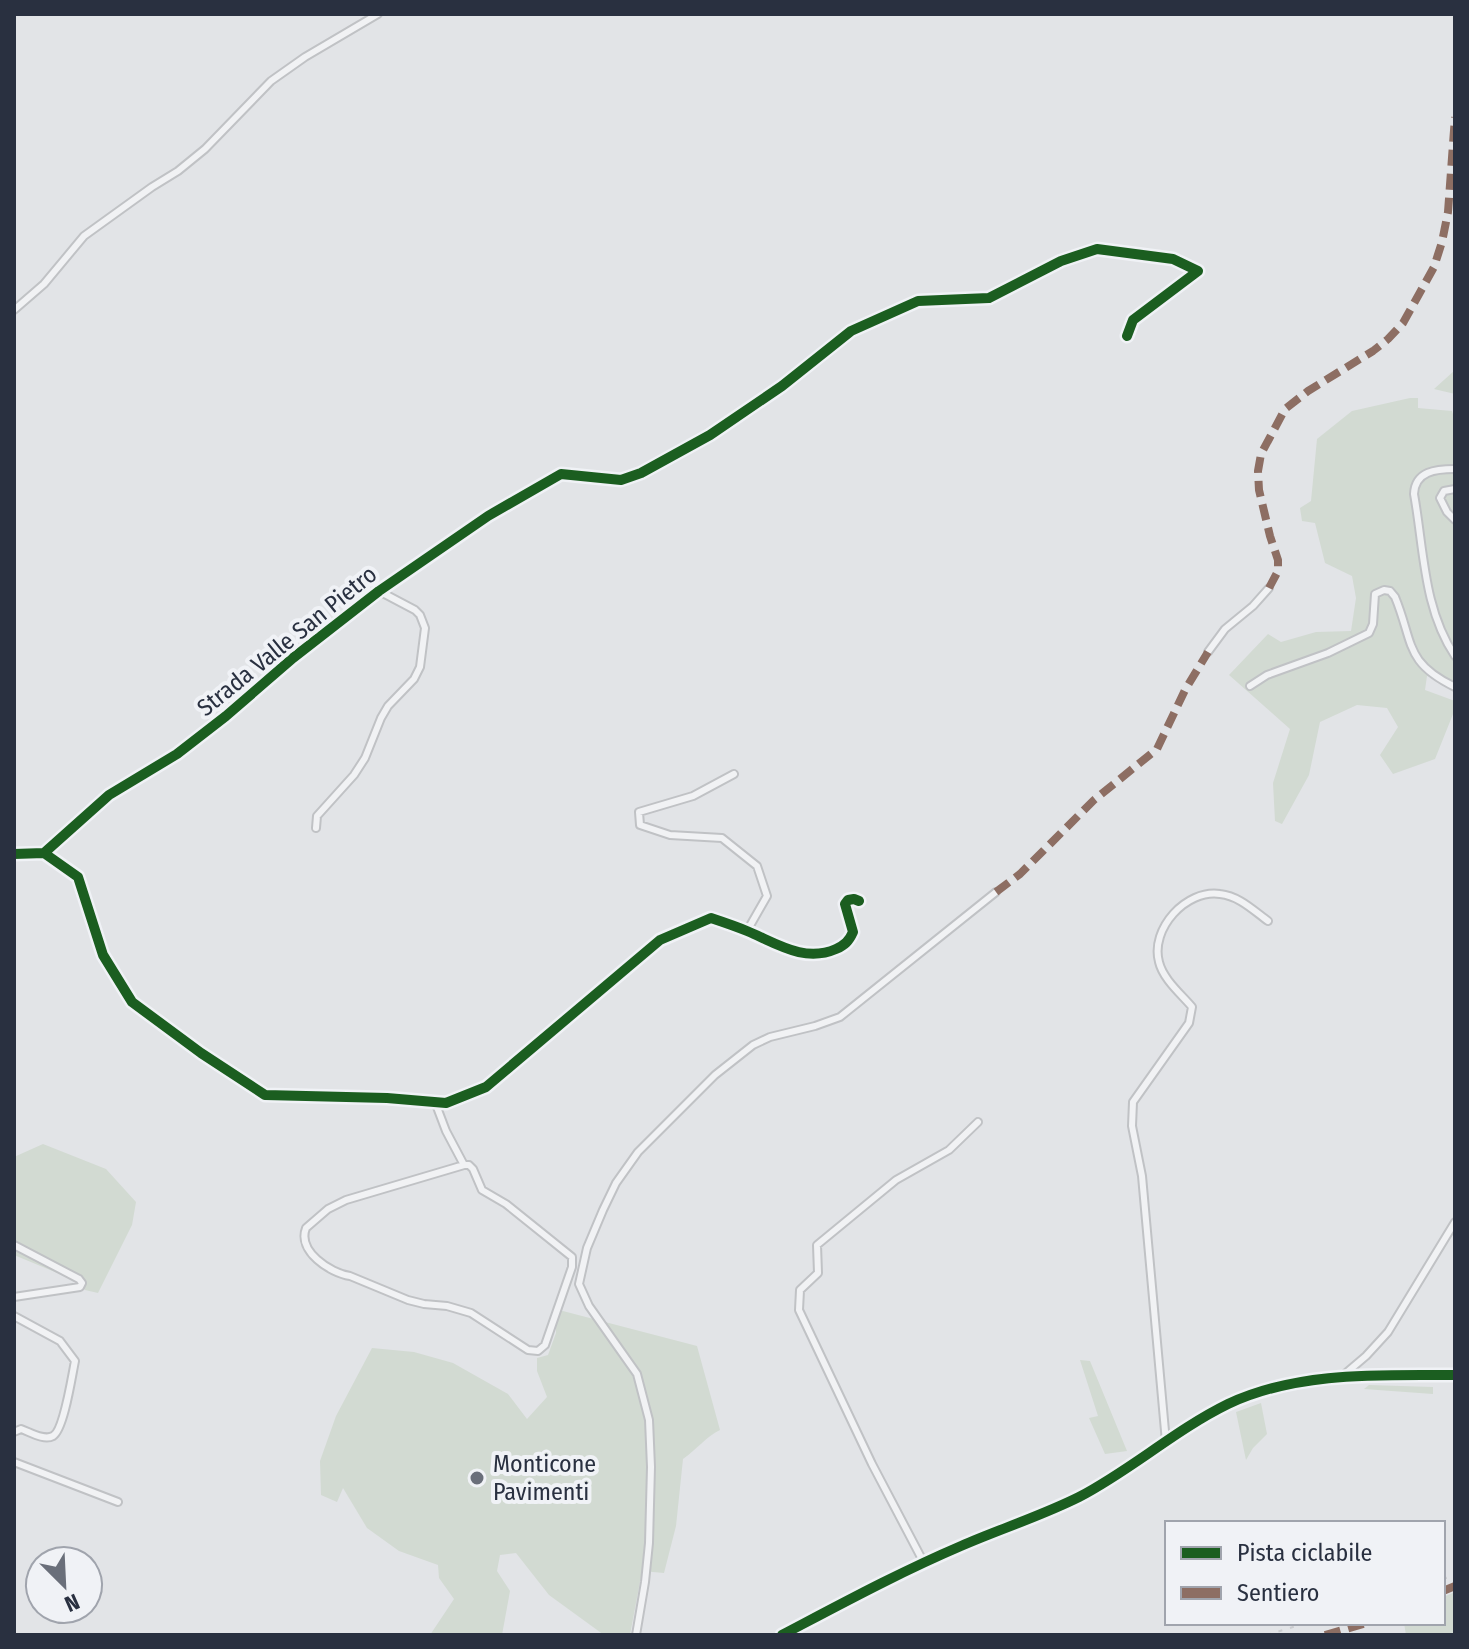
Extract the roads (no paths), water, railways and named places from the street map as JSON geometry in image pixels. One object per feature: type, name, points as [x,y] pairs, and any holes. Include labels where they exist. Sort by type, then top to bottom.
[{"type":"street","points":[[14,310],[44,284],[84,236],[205,149],[271,81],[378,14]]},
{"type":"street","name":"Strada Valle San Pietro","points":[[44,853],[109,795],[177,754],[379,591],[488,516],[561,474],[621,480],[641,473],[710,435],[782,386],[851,331],[918,301],[989,298],[1061,261],[1097,249],[1173,259],[1198,271],[1133,320],[1127,336]]},
{"type":"street","points":[[1455,469],[1432,470],[1417,480],[1414,486],[1430,598],[1435,617],[1455,656]]},
{"type":"street","points":[[1455,489],[1444,491],[1440,498],[1455,520]]},
{"type":"street","points":[[1208,652],[1225,629],[1269,588]]},
{"type":"street","points":[[1250,686],[1267,675],[1328,653],[1369,633],[1373,624],[1375,594],[1384,590],[1395,597],[1412,650],[1422,666],[1455,687]]},
{"type":"street","points":[[316,828],[317,816],[365,758],[388,706],[414,679],[420,667],[425,628],[420,615],[379,591]]},
{"type":"street","points":[[734,774],[693,796],[639,812],[640,825],[670,835],[722,838],[757,866],[767,896],[747,931]]},
{"type":"street","points":[[14,854],[44,853],[78,877],[103,955],[132,1002],[265,1095],[446,1103],[486,1087],[660,940],[711,918],[793,952],[823,954],[850,940],[852,924],[845,904],[848,900],[859,901]]},
{"type":"street","points":[[636,1635],[649,1543],[649,1420],[637,1374],[583,1297],[579,1284],[587,1250],[609,1196],[638,1152],[743,1051],[770,1037],[840,1017],[996,892]]},
{"type":"street","points":[[1166,1442],[1142,1176],[1132,1126],[1133,1102],[1189,1023],[1192,1007],[1167,979],[1159,966],[1156,950],[1167,922],[1200,894],[1220,894],[1240,900],[1268,921]]},
{"type":"street","points":[[435,1102],[464,1165],[473,1169],[482,1190],[506,1204],[573,1259],[541,1350],[535,1352],[519,1345],[471,1313],[408,1300],[341,1275],[321,1262],[308,1248],[304,1237],[306,1228],[337,1204],[464,1165]]},
{"type":"street","points":[[924,1563],[872,1464],[799,1310],[800,1290],[818,1273],[817,1245],[896,1180],[949,1150],[978,1122]]},
{"type":"street","points":[[1344,1376],[1388,1332],[1455,1222]]},
{"type":"street","points":[[14,1245],[82,1283],[80,1287],[14,1297]]},
{"type":"street","points":[[569,1253],[587,1250]]},
{"type":"street","points":[[14,1316],[60,1341],[75,1361],[69,1396],[56,1433],[51,1438],[45,1438],[21,1429],[14,1432]]},
{"type":"street","points":[[782,1635],[924,1563],[1081,1495],[1229,1404],[1286,1385],[1344,1376],[1455,1375]]},
{"type":"street","points":[[14,1462],[118,1502]]},
{"type":"railway","points":[[1445,1578],[1455,1575]]},
{"type":"railway","points":[[1267,1635],[1300,1625]]},
{"type":"place","name":"Monticone Pavimenti","points":[[477,1478]]}]
